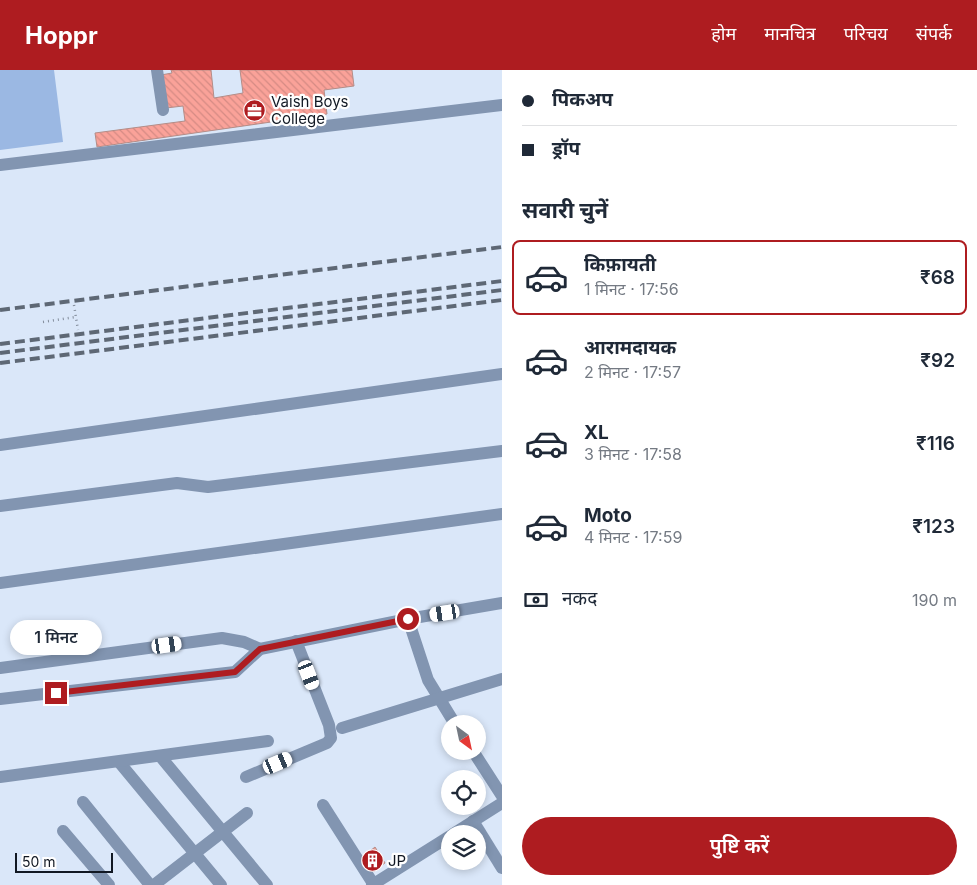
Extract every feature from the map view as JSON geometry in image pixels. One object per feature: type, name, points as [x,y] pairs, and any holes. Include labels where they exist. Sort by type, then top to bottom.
[{"type":"street","points":[[157,70],[163,110]]},
{"type":"street","points":[[0,165],[502,104]]},
{"type":"street","points":[[0,444],[502,374]]},
{"type":"street","points":[[0,506],[177,483],[208,487],[502,451]]},
{"type":"street","points":[[0,583],[502,514]]},
{"type":"street","points":[[0,699],[235,672],[260,649],[408,619],[502,603]]},
{"type":"street","points":[[408,619],[428,680],[449,715]]},
{"type":"street","points":[[0,668],[222,638],[244,642],[260,649]]},
{"type":"street","points":[[246,777],[327,743],[331,738],[329,726],[296,641]]},
{"type":"street","points":[[342,728],[502,679]]},
{"type":"street","points":[[0,777],[268,741]]},
{"type":"street","points":[[160,756],[267,885]]},
{"type":"street","points":[[479,760],[502,796]]},
{"type":"street","points":[[119,762],[220,885]]},
{"type":"street","points":[[83,802],[152,885],[222,830],[247,813]]},
{"type":"street","points":[[467,825],[502,803]]},
{"type":"street","points":[[322,805],[373,885],[441,841]]},
{"type":"street","points":[[473,821],[502,868]]},
{"type":"street","points":[[63,831],[109,885]]},
{"type":"path","points":[[74,305],[78,330]]},
{"type":"path","points":[[42,322],[76,317]]},
{"type":"shaded area","points":[[0,70],[54,70],[63,142],[0,150]]},
{"type":"building","name":"Vaish Boys College","points":[[171,70],[211,70],[214,98],[243,93],[240,70],[352,70],[354,86],[324,90],[327,114],[97,147],[95,133],[185,121],[183,106],[166,108],[161,75],[172,73]]},
{"type":"building","name":"JP","points":[[375,847],[385,863],[370,873],[360,859]]},
{"type":"railway","points":[[0,310],[502,247]]},
{"type":"railway","points":[[0,344],[502,281]]},
{"type":"railway","points":[[0,353],[502,290]]},
{"type":"railway","points":[[0,363],[502,300]]},
{"type":"place","name":"Vaish Boys College","points":[[255,111]]},
{"type":"place","name":"JP","points":[[372,861]]},
{"type":"route","points":[[56,693],[235,672],[245,665],[260,649],[408,619]]}]
